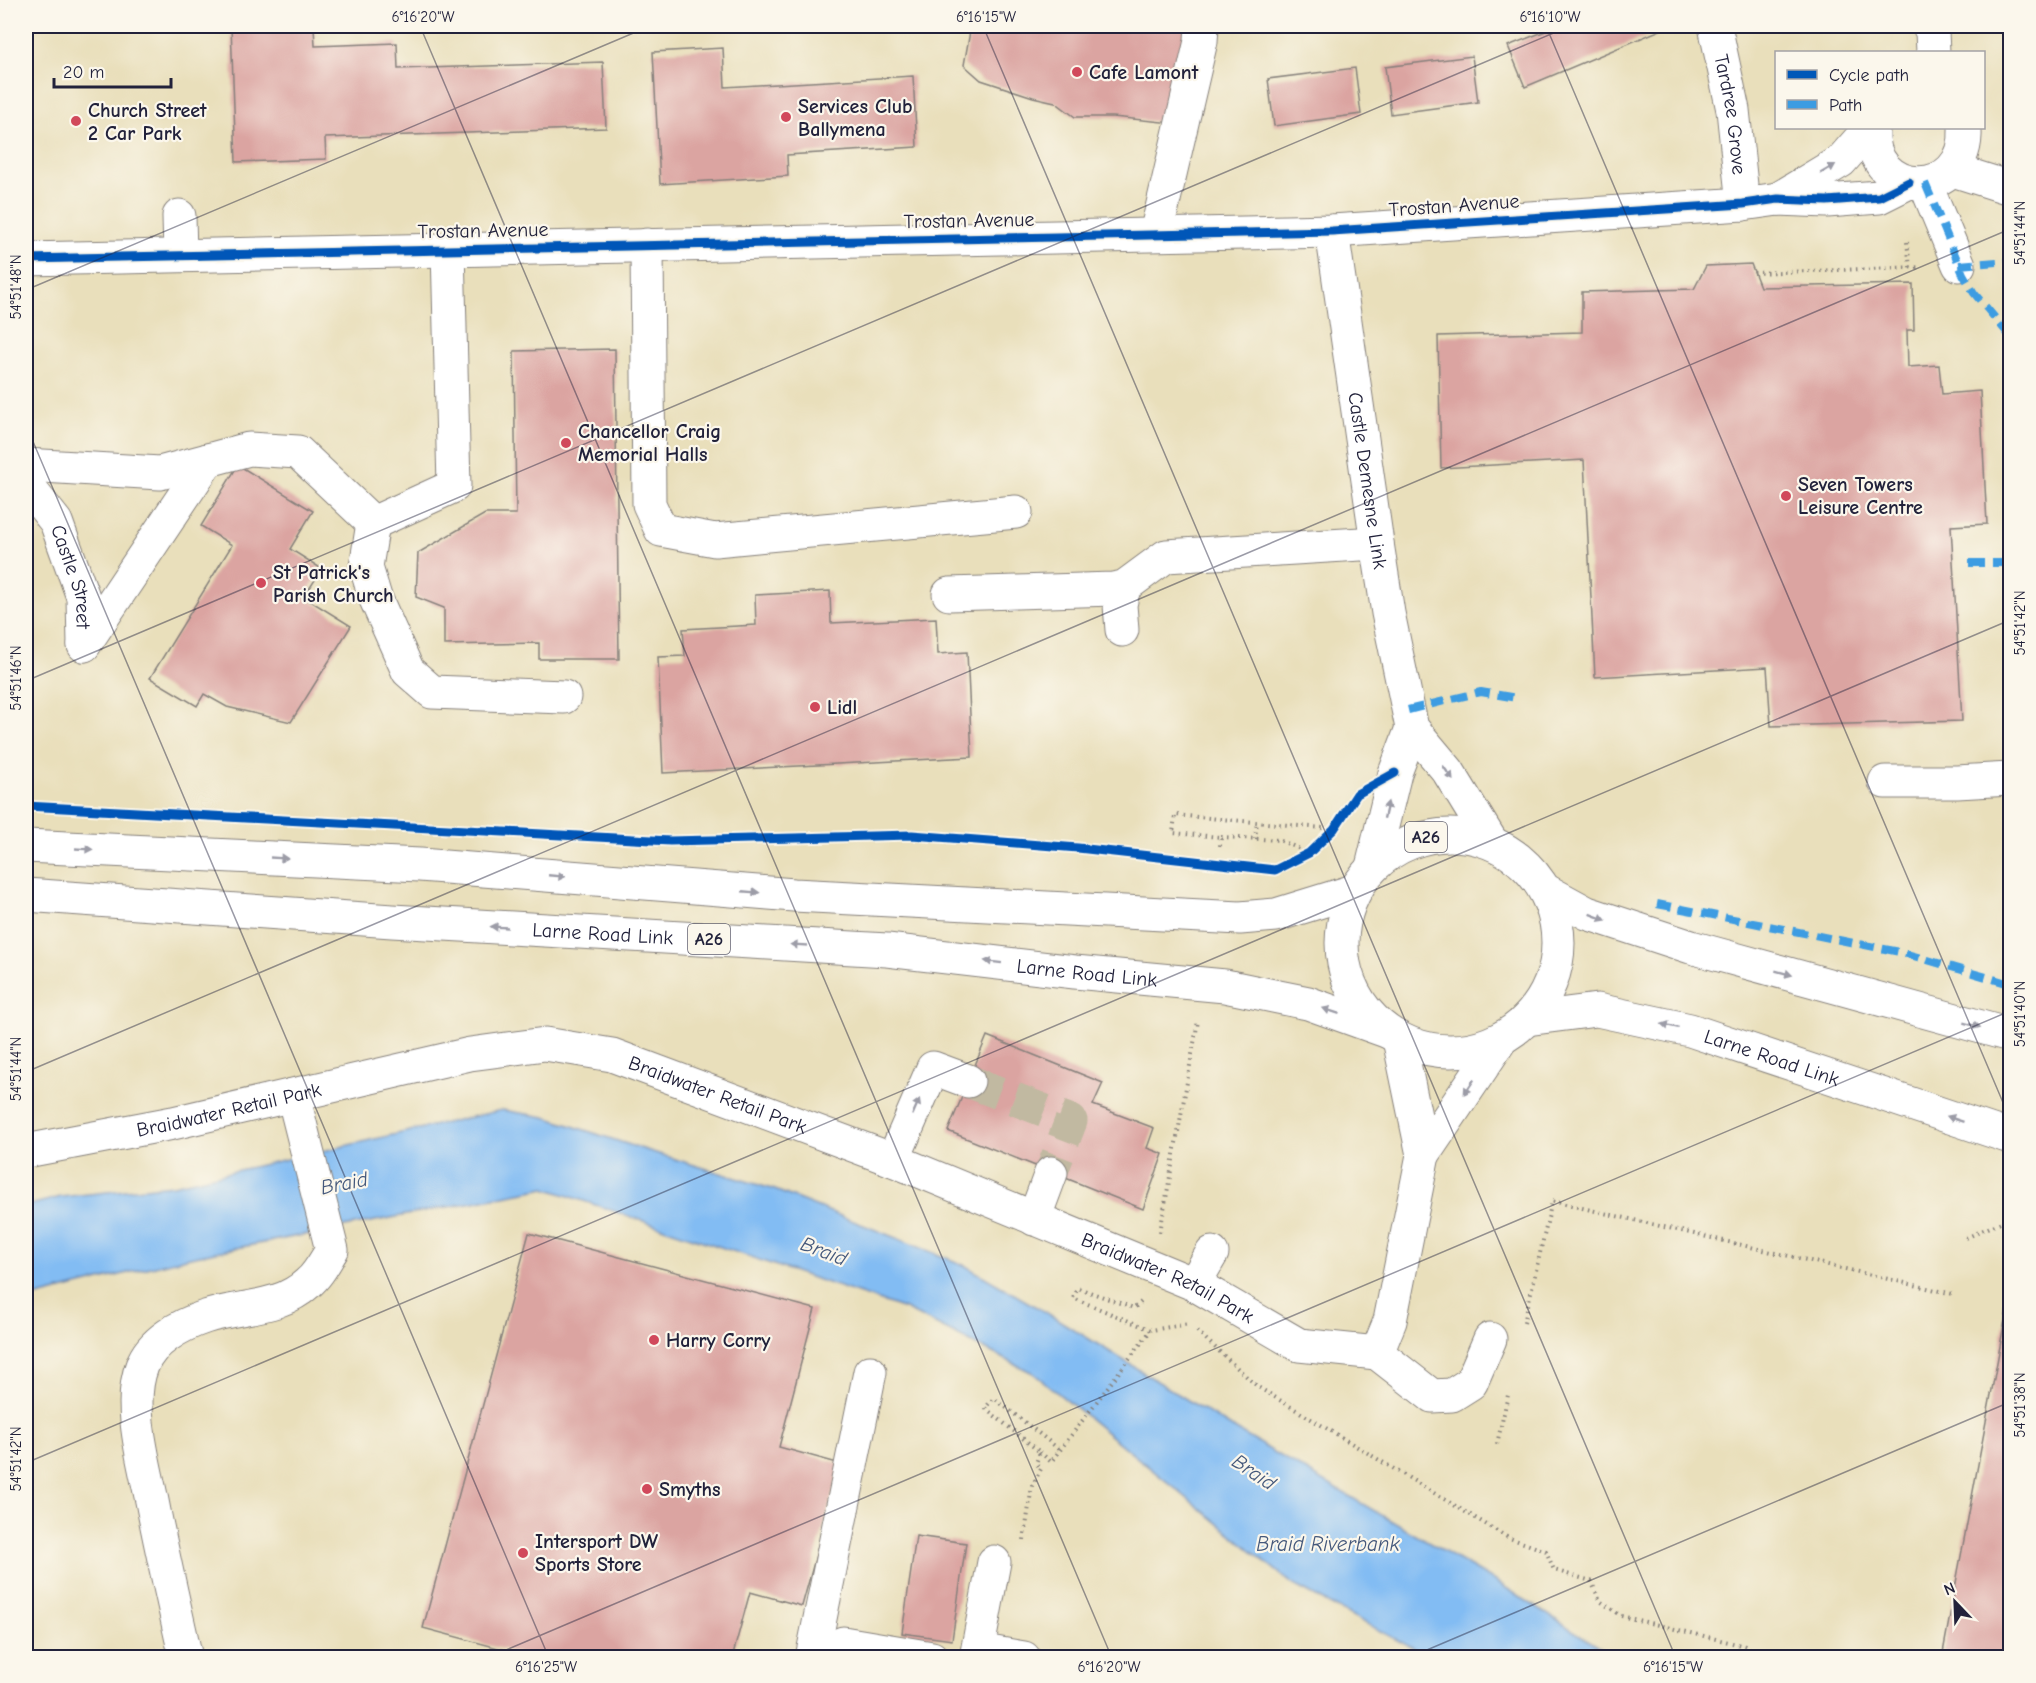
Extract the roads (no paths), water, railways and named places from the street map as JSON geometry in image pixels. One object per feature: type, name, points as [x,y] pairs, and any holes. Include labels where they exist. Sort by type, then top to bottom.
[{"type":"main road","points":[[1156,234],[1203,26]]},
{"type":"main road","name":"Tardree Grove","points":[[1715,26],[1733,110],[1743,204]]},
{"type":"main road","points":[[1929,26],[1932,32],[1933,51]]},
{"type":"main road","name":"Trostan Avenue","points":[[1778,199],[1841,161],[1871,129]]},
{"type":"main road","points":[[1872,129],[1875,154],[1883,167],[1895,177],[2006,185]]},
{"type":"main road","points":[[1929,178],[1961,157],[1966,141],[1965,129]]},
{"type":"main road","points":[[1929,178],[1944,266]]},
{"type":"main road","name":"Trostan Avenue","points":[[26,259],[1332,231],[1743,204],[1778,199],[1827,201],[1879,197],[1929,178]]},
{"type":"main road","points":[[179,216],[180,255]]},
{"type":"main road","name":"Castle Demesne Link","points":[[1332,231],[1388,613],[1412,728],[1448,771],[1492,843]]},
{"type":"main road","points":[[647,245],[649,504],[661,530],[715,540],[1016,512]]},
{"type":"main road","points":[[374,523],[454,486],[448,249]]},
{"type":"main road","points":[[26,465],[160,473],[249,449],[298,452],[374,523]]},
{"type":"main road","name":"Castle Street","points":[[26,484],[56,522],[83,597],[84,645],[208,460]]},
{"type":"main road","points":[[374,523],[366,567],[375,597],[408,671],[432,692],[564,697]]},
{"type":"main road","points":[[950,594],[1124,587],[1166,556],[1377,543]]},
{"type":"main road","points":[[1122,630],[1120,605],[1124,587]]},
{"type":"main road","points":[[1363,879],[1395,773],[1412,728]]},
{"type":"main road","points":[[1885,782],[1985,782],[2010,779]]},
{"type":"main road","name":"A26","points":[[26,846],[420,865],[794,895],[1240,918],[1276,915],[1363,879],[1396,848],[1425,837],[1456,834],[1492,843],[1524,863],[1545,890],[1557,923],[1558,958],[1547,991],[1514,1029],[1474,1049],[1442,1051],[1413,1045],[1393,1035],[1364,1009],[1348,982],[1341,952],[1343,921],[1363,879]]},
{"type":"main road","name":"A26","points":[[1545,890],[1587,913],[1691,947],[2010,1035]]},
{"type":"main road","name":"Larne Road Link","points":[[26,896],[887,950],[1075,972],[1225,986],[1308,1003],[1393,1035]]},
{"type":"main road","name":"Larne Road Link","points":[[1514,1029],[1597,1010],[1690,1030],[2010,1137]]},
{"type":"main road","points":[[1490,1339],[1471,1383],[1452,1395],[1432,1396],[1377,1353],[1390,1321],[1423,1155],[1514,1029]]},
{"type":"main road","points":[[1393,1035],[1423,1155]]},
{"type":"main road","name":"Braidwater Retail Park","points":[[26,1152],[173,1123],[297,1109],[470,1054],[545,1044],[612,1055],[893,1160],[1194,1284],[1299,1345],[1377,1353]]},
{"type":"main road","points":[[893,1160],[933,1068],[968,1082]]},
{"type":"main road","points":[[186,1658],[141,1446],[137,1388],[142,1365],[154,1346],[176,1330],[205,1317],[272,1304],[292,1294],[308,1283],[332,1250],[297,1109]]},
{"type":"main road","points":[[1034,1219],[1051,1173]]},
{"type":"main road","points":[[1194,1284],[1212,1253]]},
{"type":"main road","points":[[812,1658],[870,1372]]},
{"type":"main road","points":[[994,1562],[977,1654],[1024,1658]]},
{"type":"main road","points":[[843,1643],[932,1658]]},
{"type":"water","name":"Braid Riverbank","points":[[502,1110],[545,1117],[775,1190],[964,1265],[1057,1319],[1236,1430],[1503,1586],[1615,1657],[1429,1657],[1294,1585],[1033,1373],[905,1309],[545,1188],[190,1257],[26,1299],[26,1206],[61,1197],[173,1185]]},
{"type":"tunnel","points":[[968,1081],[1071,1121],[1051,1173]]},
{"type":"place","name":"Cafe Lamont","points":[[1077,72]]},
{"type":"place","name":"Services Club Ballymena","points":[[786,117]]},
{"type":"place","name":"Church Street 2 Car Park","points":[[76,121]]},
{"type":"place","name":"Chancellor Craig Memorial Halls","points":[[566,443]]},
{"type":"place","name":"Seven Towers Leisure Centre","points":[[1786,496]]},
{"type":"place","name":"St Patrick's Parish Church","points":[[261,583]]},
{"type":"place","name":"Lidl","points":[[815,707]]},
{"type":"place","name":"Harry Corry","points":[[654,1340]]},
{"type":"place","name":"Smyths","points":[[647,1489]]},
{"type":"place","name":"Intersport DW Sports Store","points":[[523,1553]]},
{"type":"water label","name":"Braid","points":[[344,1183]]},
{"type":"water label","name":"Braid","points":[[824,1251]]},
{"type":"water label","name":"Braid","points":[[1254,1472]]}]
